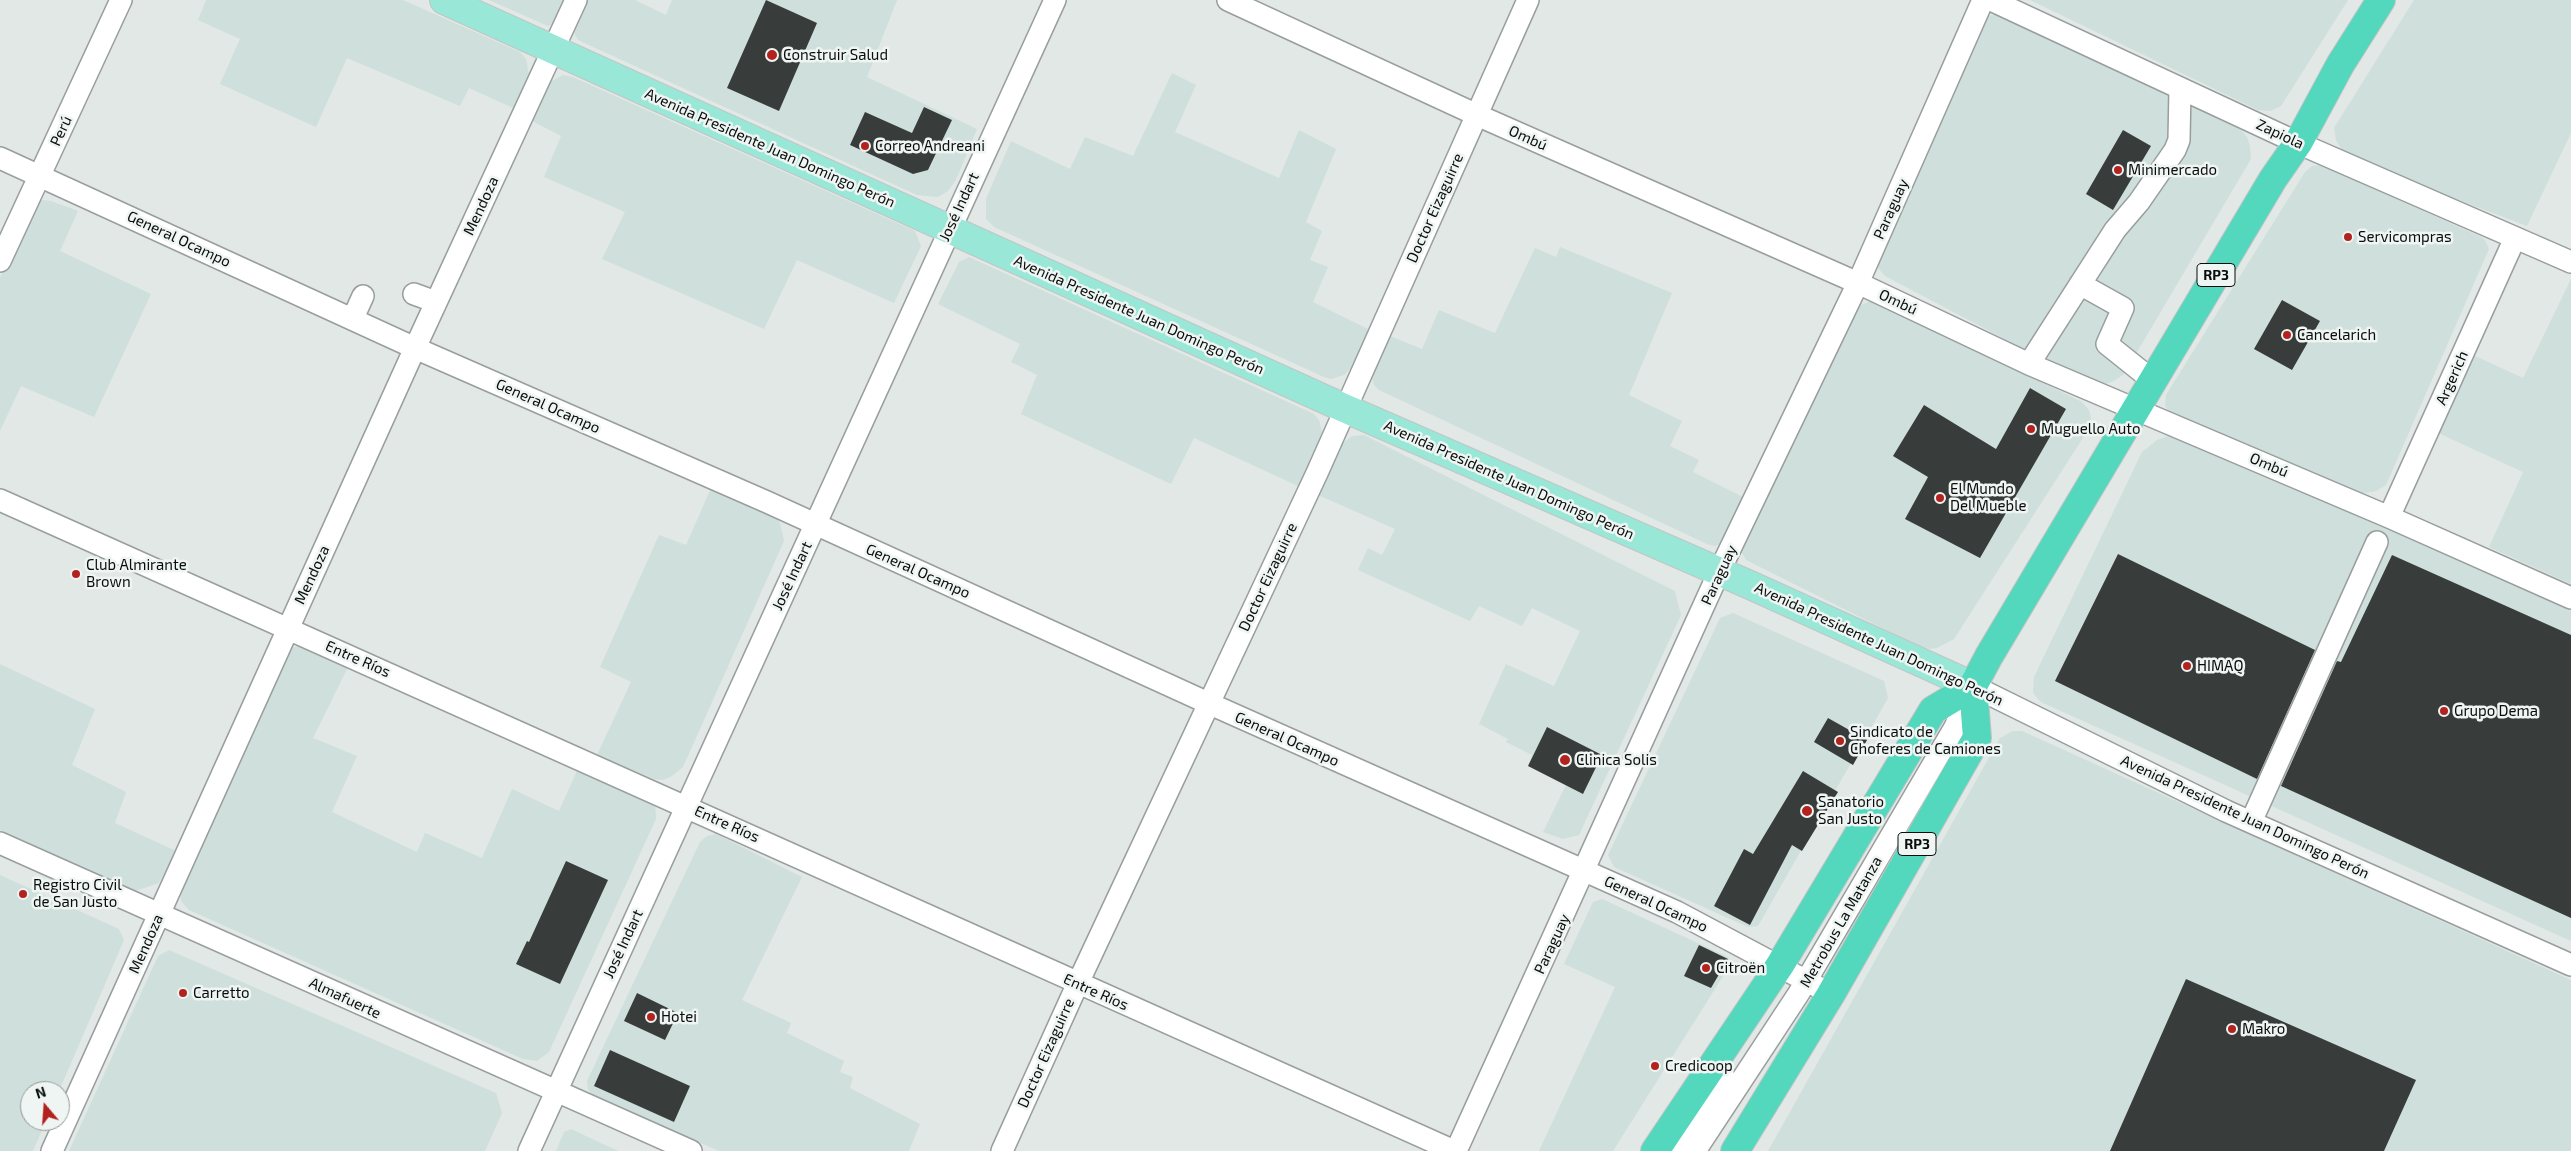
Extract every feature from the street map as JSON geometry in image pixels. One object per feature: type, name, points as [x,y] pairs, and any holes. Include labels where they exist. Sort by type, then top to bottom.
[{"type":"highway","name":"RP3","points":[[1655,1151],[1780,965],[1933,710],[1974,686],[2135,408],[2273,179],[2298,143],[2340,65],[2381,0]]},
{"type":"highway","name":"RP3","points":[[1735,1151],[1831,994],[1977,738],[1974,686]]},
{"type":"main road","name":"Avenida Presidente Juan Domingo Perón","points":[[444,0],[1344,408],[1974,686]]},
{"type":"street","name":"Perú","points":[[0,261],[121,0]]},
{"type":"street","name":"Mendoza","points":[[52,1151],[436,302],[576,0]]},
{"type":"street","name":"José Indart","points":[[529,1151],[1054,0]]},
{"type":"street","name":"Ombú","points":[[1228,0],[1477,115],[1858,283],[2029,364],[2389,517],[2571,598]]},
{"type":"street","name":"Doctor Eizaguirre","points":[[1002,1151],[1078,983],[1317,472],[1528,0]]},
{"type":"street","name":"Paraguay","points":[[1455,1151],[1585,871],[1719,572],[1858,283],[1983,0]]},
{"type":"street","name":"Zapiola","points":[[1991,0],[2298,143],[2571,262]]},
{"type":"street","points":[[2029,364],[2115,230],[2139,202],[2175,150],[2179,140],[2180,88]]},
{"type":"street","name":"General Ocampo","points":[[0,158],[416,348],[816,525],[1208,703],[1677,912],[1780,965],[1831,994]]},
{"type":"street","name":"Argerich","points":[[2389,517],[2515,238]]},
{"type":"street","points":[[2080,284],[2123,308],[2107,344],[2152,380]]},
{"type":"street","points":[[414,294],[436,302]]},
{"type":"street","points":[[353,318],[362,296]]},
{"type":"street","name":"Entre Ríos","points":[[0,500],[686,805],[1455,1151]]},
{"type":"street","points":[[2251,822],[2377,542]]},
{"type":"street","name":"Avenida Presidente Juan Domingo Perón","points":[[1974,686],[2251,822],[2571,965]]},
{"type":"street","name":"Metrobus La Matanza","points":[[1695,1151],[1807,980],[1955,727],[1974,686]]},
{"type":"street","name":"Almafuerte","points":[[0,843],[160,912],[370,1010],[691,1151]]},
{"type":"street","name":"Metrobus La Matanza","points":[[1674,1151],[1744,1039],[1780,965]]},
{"type":"shaded area","points":[[206,0],[403,0],[520,52],[526,59],[529,75],[513,108],[469,88],[460,106],[347,58],[316,127],[220,84],[240,39],[198,20]]},
{"type":"shaded area","points":[[489,0],[569,0],[557,22],[548,26]]},
{"type":"shaded area","points":[[588,0],[635,0],[666,15],[672,0],[897,0],[867,77],[977,129],[956,180],[948,191],[938,197],[917,195],[578,40],[574,33]]},
{"type":"shaded area","points":[[2030,0],[2348,0],[2281,106],[2271,111],[2258,110]]},
{"type":"shaded area","points":[[2414,0],[2571,0],[2571,133],[2527,226],[2369,166],[2341,149],[2336,140],[2334,128]]},
{"type":"shaded area","points":[[1991,15],[2000,15],[2149,83],[2241,130],[2247,137],[2250,146],[2251,159],[2124,374],[2114,381],[2102,385],[2092,385],[1885,276],[1878,268],[1879,258],[1982,20]]},
{"type":"shaded area","points":[[1172,73],[1196,85],[1175,132],[1279,178],[1299,130],[1336,149],[1306,222],[1322,231],[1310,260],[1328,267],[1313,302],[1370,330],[1351,368],[1344,375],[1331,379],[1324,377],[994,227],[986,219],[986,199],[1011,141],[1070,169],[1085,137],[1133,156]]},
{"type":"shaded area","points":[[563,75],[573,77],[915,231],[921,246],[894,303],[797,260],[764,329],[602,259],[625,212],[544,177],[561,136],[532,121],[550,82]]},
{"type":"shaded area","points":[[2321,165],[2481,237],[2485,240],[2489,249],[2386,485],[2376,491],[2359,494],[2170,413],[2165,406],[2166,395],[2305,172],[2312,166]]},
{"type":"shaded area","points":[[41,200],[51,201],[78,211],[60,251],[151,294],[94,417],[21,386],[0,431],[0,278],[34,205]]},
{"type":"shaded area","points":[[1560,247],[1672,293],[1629,395],[1682,421],[1670,446],[1699,460],[1693,472],[1745,498],[1727,541],[1715,546],[1707,544],[1379,390],[1374,385],[1372,377],[1390,336],[1422,349],[1439,310],[1495,333],[1535,248],[1556,257]]},
{"type":"shaded area","points":[[969,257],[1314,414],[1319,420],[1322,432],[1300,487],[1194,438],[1171,484],[1021,414],[1037,375],[1011,362],[1020,344],[938,304],[959,262]]},
{"type":"shaded area","points":[[2571,279],[2571,584],[2489,547],[2523,472],[2436,432],[2473,355],[2523,378]]},
{"type":"shaded area","points":[[1871,301],[1881,302],[2082,402],[2089,410],[2091,418],[2088,430],[1954,639],[1937,648],[1928,649],[1916,645],[1746,560],[1742,553],[1741,544],[1854,311],[1861,305]]},
{"type":"shaded area","points":[[2174,434],[2197,440],[2571,611],[2571,941],[2041,702],[2033,693],[2034,677],[2142,452],[2157,440]]},
{"type":"shaded area","points":[[1364,435],[1675,591],[1681,615],[1579,835],[1563,839],[1543,832],[1566,785],[1528,766],[1532,755],[1506,742],[1508,739],[1479,724],[1506,664],[1554,686],[1580,631],[1532,608],[1522,626],[1479,606],[1470,621],[1358,570],[1368,548],[1382,555],[1395,529],[1316,494],[1338,447],[1352,436]]},
{"type":"shaded area","points":[[712,486],[775,516],[780,523],[784,541],[683,767],[672,776],[663,780],[654,779],[597,755],[631,682],[600,667],[659,535],[686,545]]},
{"type":"shaded area","points":[[1733,613],[1884,681],[1888,698],[1758,926],[1748,927],[1614,867],[1608,855],[1720,618]]},
{"type":"shaded area","points":[[291,647],[299,647],[348,667],[313,738],[357,756],[332,812],[417,852],[425,833],[482,858],[512,789],[559,811],[580,764],[655,802],[656,819],[549,1052],[537,1061],[523,1059],[189,910],[181,901],[180,888]]},
{"type":"shaded area","points":[[0,664],[95,709],[72,765],[126,792],[115,823],[176,851],[159,883],[135,891],[0,830]]},
{"type":"shaded area","points":[[2013,731],[2022,731],[2571,980],[2571,1151],[1768,1151],[2000,738]]},
{"type":"shaded area","points":[[716,834],[802,877],[742,1000],[791,1023],[787,1033],[844,1061],[840,1072],[853,1077],[850,1088],[920,1124],[909,1151],[719,1151],[594,1096],[588,1090],[587,1081],[700,842],[707,836]]},
{"type":"shaded area","points":[[0,875],[119,929],[124,940],[63,1081],[20,1081],[20,1131],[42,1131],[33,1151],[0,1151]]},
{"type":"shaded area","points":[[1602,899],[1728,957],[1730,965],[1613,1151],[1539,1151],[1615,987],[1564,964],[1593,902]]},
{"type":"shaded area","points":[[169,950],[496,1093],[502,1113],[485,1151],[69,1151],[158,956]]},
{"type":"shaded area","points":[[571,1129],[618,1151],[556,1151],[564,1132]]},
{"type":"building","name":"Construir Salud","points":[[766,0],[817,23],[779,111],[727,88]]},
{"type":"building","points":[[924,107],[952,120],[928,170],[913,174],[850,145],[865,112],[912,133]]},
{"type":"building","name":"Minimercado","points":[[2123,130],[2151,146],[2113,210],[2086,194]]},
{"type":"building","name":"Cancelarich","points":[[2282,300],[2320,321],[2292,370],[2254,349]]},
{"type":"building","points":[[2030,388],[2066,409],[1980,558],[1905,519],[1928,477],[1893,456],[1924,405],[1996,449]]},
{"type":"building","name":"HIMAQ","points":[[2118,554],[2315,650],[2257,779],[2055,681]]},
{"type":"building","name":"Grupo Dema","points":[[2392,555],[2571,635],[2571,918],[2281,786],[2337,661],[2341,662]]},
{"type":"building","name":"Sindicato de Choferes de Camiones","points":[[1828,718],[1867,740],[1853,765],[1814,742]]},
{"type":"building","name":"Clinica Solis","points":[[1547,727],[1602,755],[1583,794],[1528,766]]},
{"type":"building","points":[[1803,771],[1838,792],[1802,851],[1792,845],[1750,925],[1714,906],[1744,849],[1753,854]]},
{"type":"building","points":[[566,861],[608,880],[560,984],[516,964],[527,941],[529,942]]},
{"type":"building","name":"Citroën","points":[[1699,945],[1728,959],[1711,988],[1684,976]]},
{"type":"building","name":"Makro","points":[[2186,979],[2416,1080],[2384,1151],[2110,1151]]},
{"type":"building","name":"Hotei","points":[[637,993],[678,1013],[665,1040],[624,1021]]},
{"type":"building","points":[[610,1050],[690,1086],[674,1122],[594,1086]]},
{"type":"place","name":"Construir Salud","points":[[772,55]]},
{"type":"place","name":"Correo Andreani","points":[[865,146]]},
{"type":"place","name":"Minimercado","points":[[2118,170]]},
{"type":"place","name":"Servicompras","points":[[2348,237]]},
{"type":"place","name":"Cancelarich","points":[[2287,335]]},
{"type":"place","name":"Muguello Auto","points":[[2031,429]]},
{"type":"place","name":"El Mundo Del Mueble","points":[[1940,498]]},
{"type":"place","name":"Club Almirante Brown","points":[[76,574]]},
{"type":"place","name":"HIMAQ","points":[[2187,666]]},
{"type":"place","name":"Grupo Dema","points":[[2444,711]]},
{"type":"place","name":"Sindicato de Choferes de Camiones","points":[[1840,741]]},
{"type":"place","name":"Clinica Solis","points":[[1565,760]]},
{"type":"place","name":"Sanatorio San Justo","points":[[1807,811]]},
{"type":"place","name":"Registro Civil de San Justo","points":[[23,894]]},
{"type":"place","name":"Citroën","points":[[1706,968]]},
{"type":"place","name":"Carretto","points":[[183,993]]},
{"type":"place","name":"Hotei","points":[[651,1017]]},
{"type":"place","name":"Makro","points":[[2232,1029]]},
{"type":"place","name":"Credicoop","points":[[1655,1066]]}]
